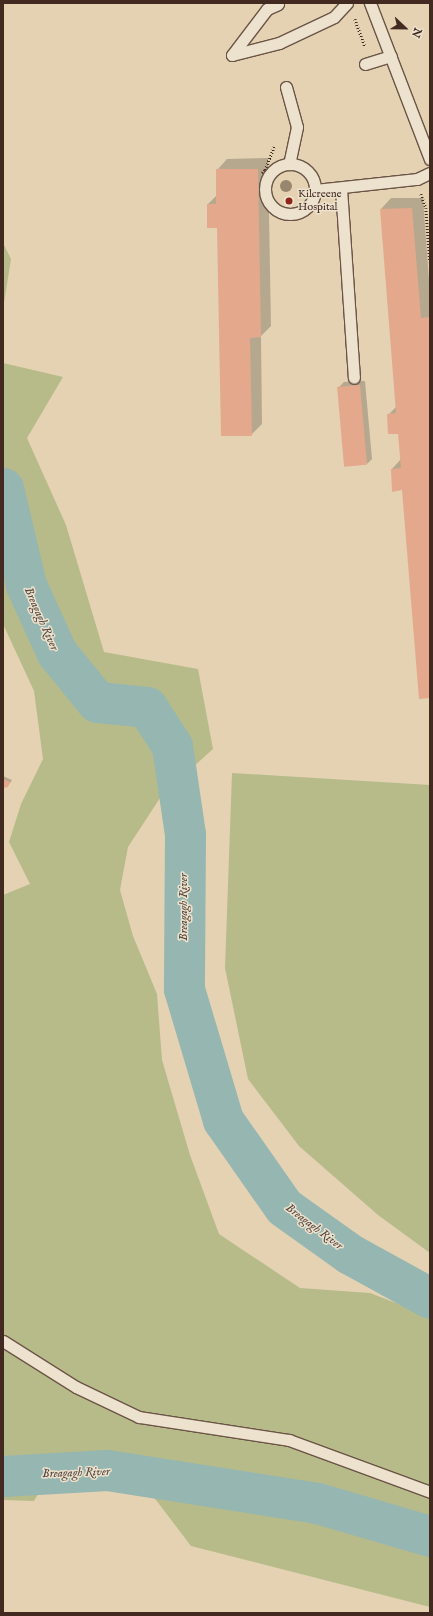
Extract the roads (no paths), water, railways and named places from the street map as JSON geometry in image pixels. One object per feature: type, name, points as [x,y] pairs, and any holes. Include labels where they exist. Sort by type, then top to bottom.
[{"type":"lane","points":[[278,4],[267,9],[232,55],[279,43],[334,17],[347,3]]},
{"type":"lane","points":[[370,3],[430,159]]},
{"type":"lane","points":[[368,63],[390,56]]},
{"type":"lane","points":[[286,87],[297,127],[289,164]]},
{"type":"lane","points":[[289,164],[299,166],[308,172],[313,180],[315,190],[310,206],[299,214],[280,213],[266,200],[266,180],[279,166],[289,164]]},
{"type":"lane","points":[[315,190],[417,179],[430,173]]},
{"type":"lane","points":[[341,188],[354,378]]},
{"type":"lane","points":[[3,1341],[76,1387],[139,1417],[289,1440],[430,1492]]},
{"type":"waterway","name":"Breagagh River","points":[[3,488],[26,585],[57,653],[97,702],[147,707],[172,746],[185,834],[184,989],[223,1120],[284,1207],[350,1254],[430,1298]]},
{"type":"waterway","name":"Breagagh River","points":[[3,1476],[107,1470],[317,1503],[430,1536]]},
{"type":"place","name":"Kilcreene Hospital","points":[[289,201]]}]
